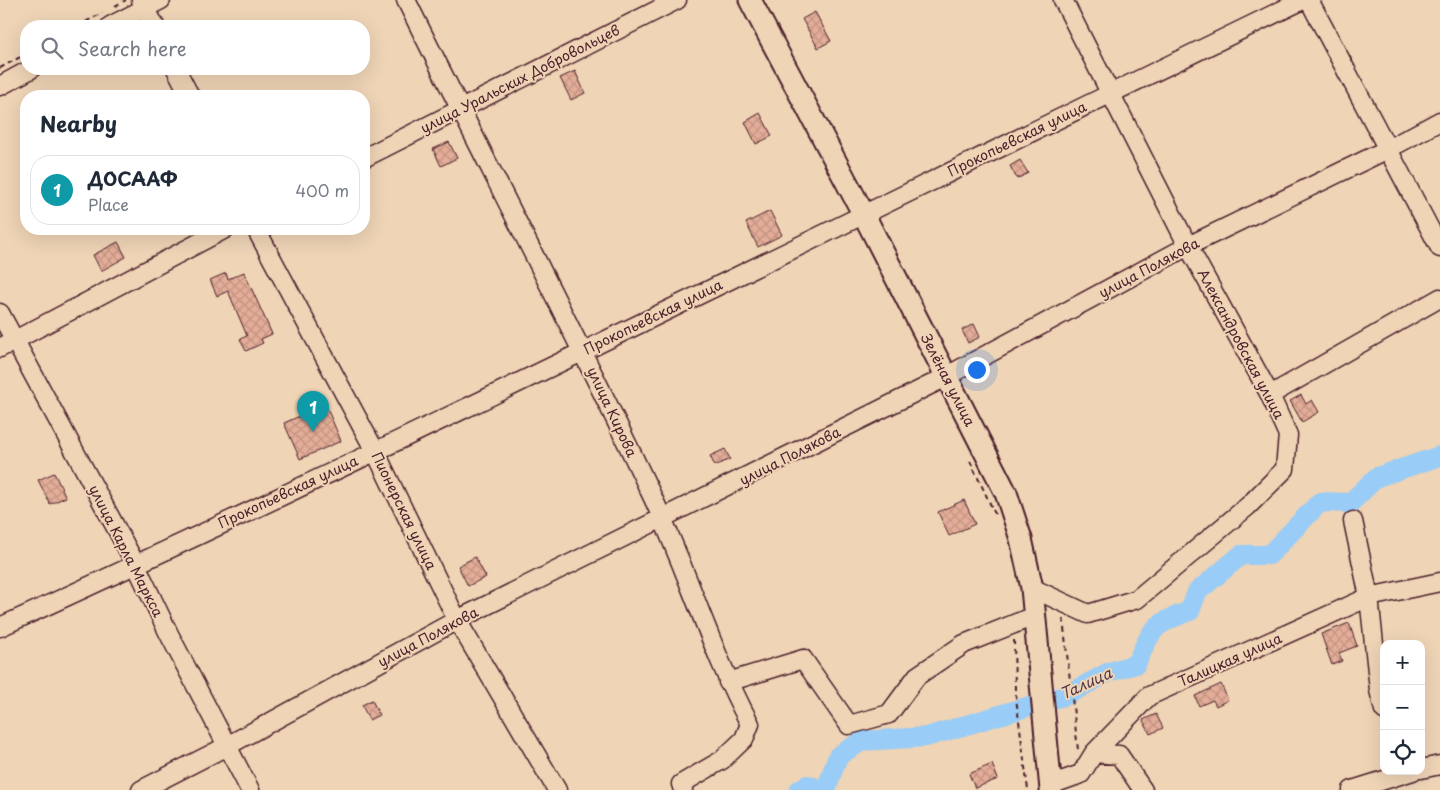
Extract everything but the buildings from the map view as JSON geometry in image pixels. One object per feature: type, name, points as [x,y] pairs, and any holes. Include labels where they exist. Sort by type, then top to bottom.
[{"type":"main road","name":"Зелёная улица","points":[[750,0],[864,215],[1006,492],[1021,539],[1032,588],[1050,788]]},
{"type":"street","name":"улица Кирова","points":[[406,0],[583,350],[663,520],[728,682],[750,724],[744,739],[722,760],[681,784],[683,790]]},
{"type":"street","name":"улица Уральских Добровольцев","points":[[370,155],[677,0]]},
{"type":"street","name":"Александровская улица","points":[[1032,588],[1088,614],[1137,598],[1248,506],[1285,469],[1288,435],[1270,395],[1188,246],[1112,92],[1063,0]]},
{"type":"street","name":"Прокопьевская улица","points":[[0,626],[136,565],[375,451],[1303,0]]},
{"type":"street","points":[[1309,0],[1440,248]]},
{"type":"street","points":[[120,20],[149,2],[154,20]]},
{"type":"street","points":[[0,86],[20,75]]},
{"type":"street","points":[[179,75],[187,90]]},
{"type":"street","name":"улица Полякова","points":[[140,790],[228,746],[457,620],[663,520],[947,376],[1188,246],[1388,149],[1440,121]]},
{"type":"street","points":[[7,344],[214,235]]},
{"type":"street","name":"Пионерская улица","points":[[259,235],[375,451],[457,620],[556,790]]},
{"type":"street","points":[[1270,395],[1440,298]]},
{"type":"street","name":"улица Карла Маркса","points":[[0,313],[7,344],[136,565],[169,634],[250,790]]},
{"type":"street","points":[[1353,521],[1369,597],[1380,694]]},
{"type":"street","name":"Талицкая улица","points":[[1082,774],[1094,753],[1149,696],[1369,597],[1440,582]]},
{"type":"street","points":[[728,682],[803,659],[850,725],[889,714],[917,676],[964,644],[1034,616]]},
{"type":"street","points":[[1094,753],[1120,755],[1143,790]]},
{"type":"street","points":[[1425,768],[1440,765]]},
{"type":"street","points":[[1050,788],[1082,774]]},
{"type":"street","points":[[1352,790],[1403,777]]},
{"type":"path","points":[[0,68],[20,57]]},
{"type":"path","points":[[966,453],[999,522]]},
{"type":"path","points":[[1014,640],[1015,690],[1028,790]]},
{"type":"path","points":[[1067,651],[1082,774]]},
{"type":"waterway","name":"Талица","points":[[826,790],[838,756],[862,741],[926,737],[1067,695],[1109,672],[1136,664],[1146,642],[1155,629],[1160,624],[1190,611],[1197,592],[1241,555],[1269,555],[1320,502],[1350,503],[1377,477],[1440,456]]},
{"type":"waterway","name":"Талица","points":[[799,790],[807,785],[821,790]]},
{"type":"place","name":"ДОСААФ","points":[[313,432]]}]
